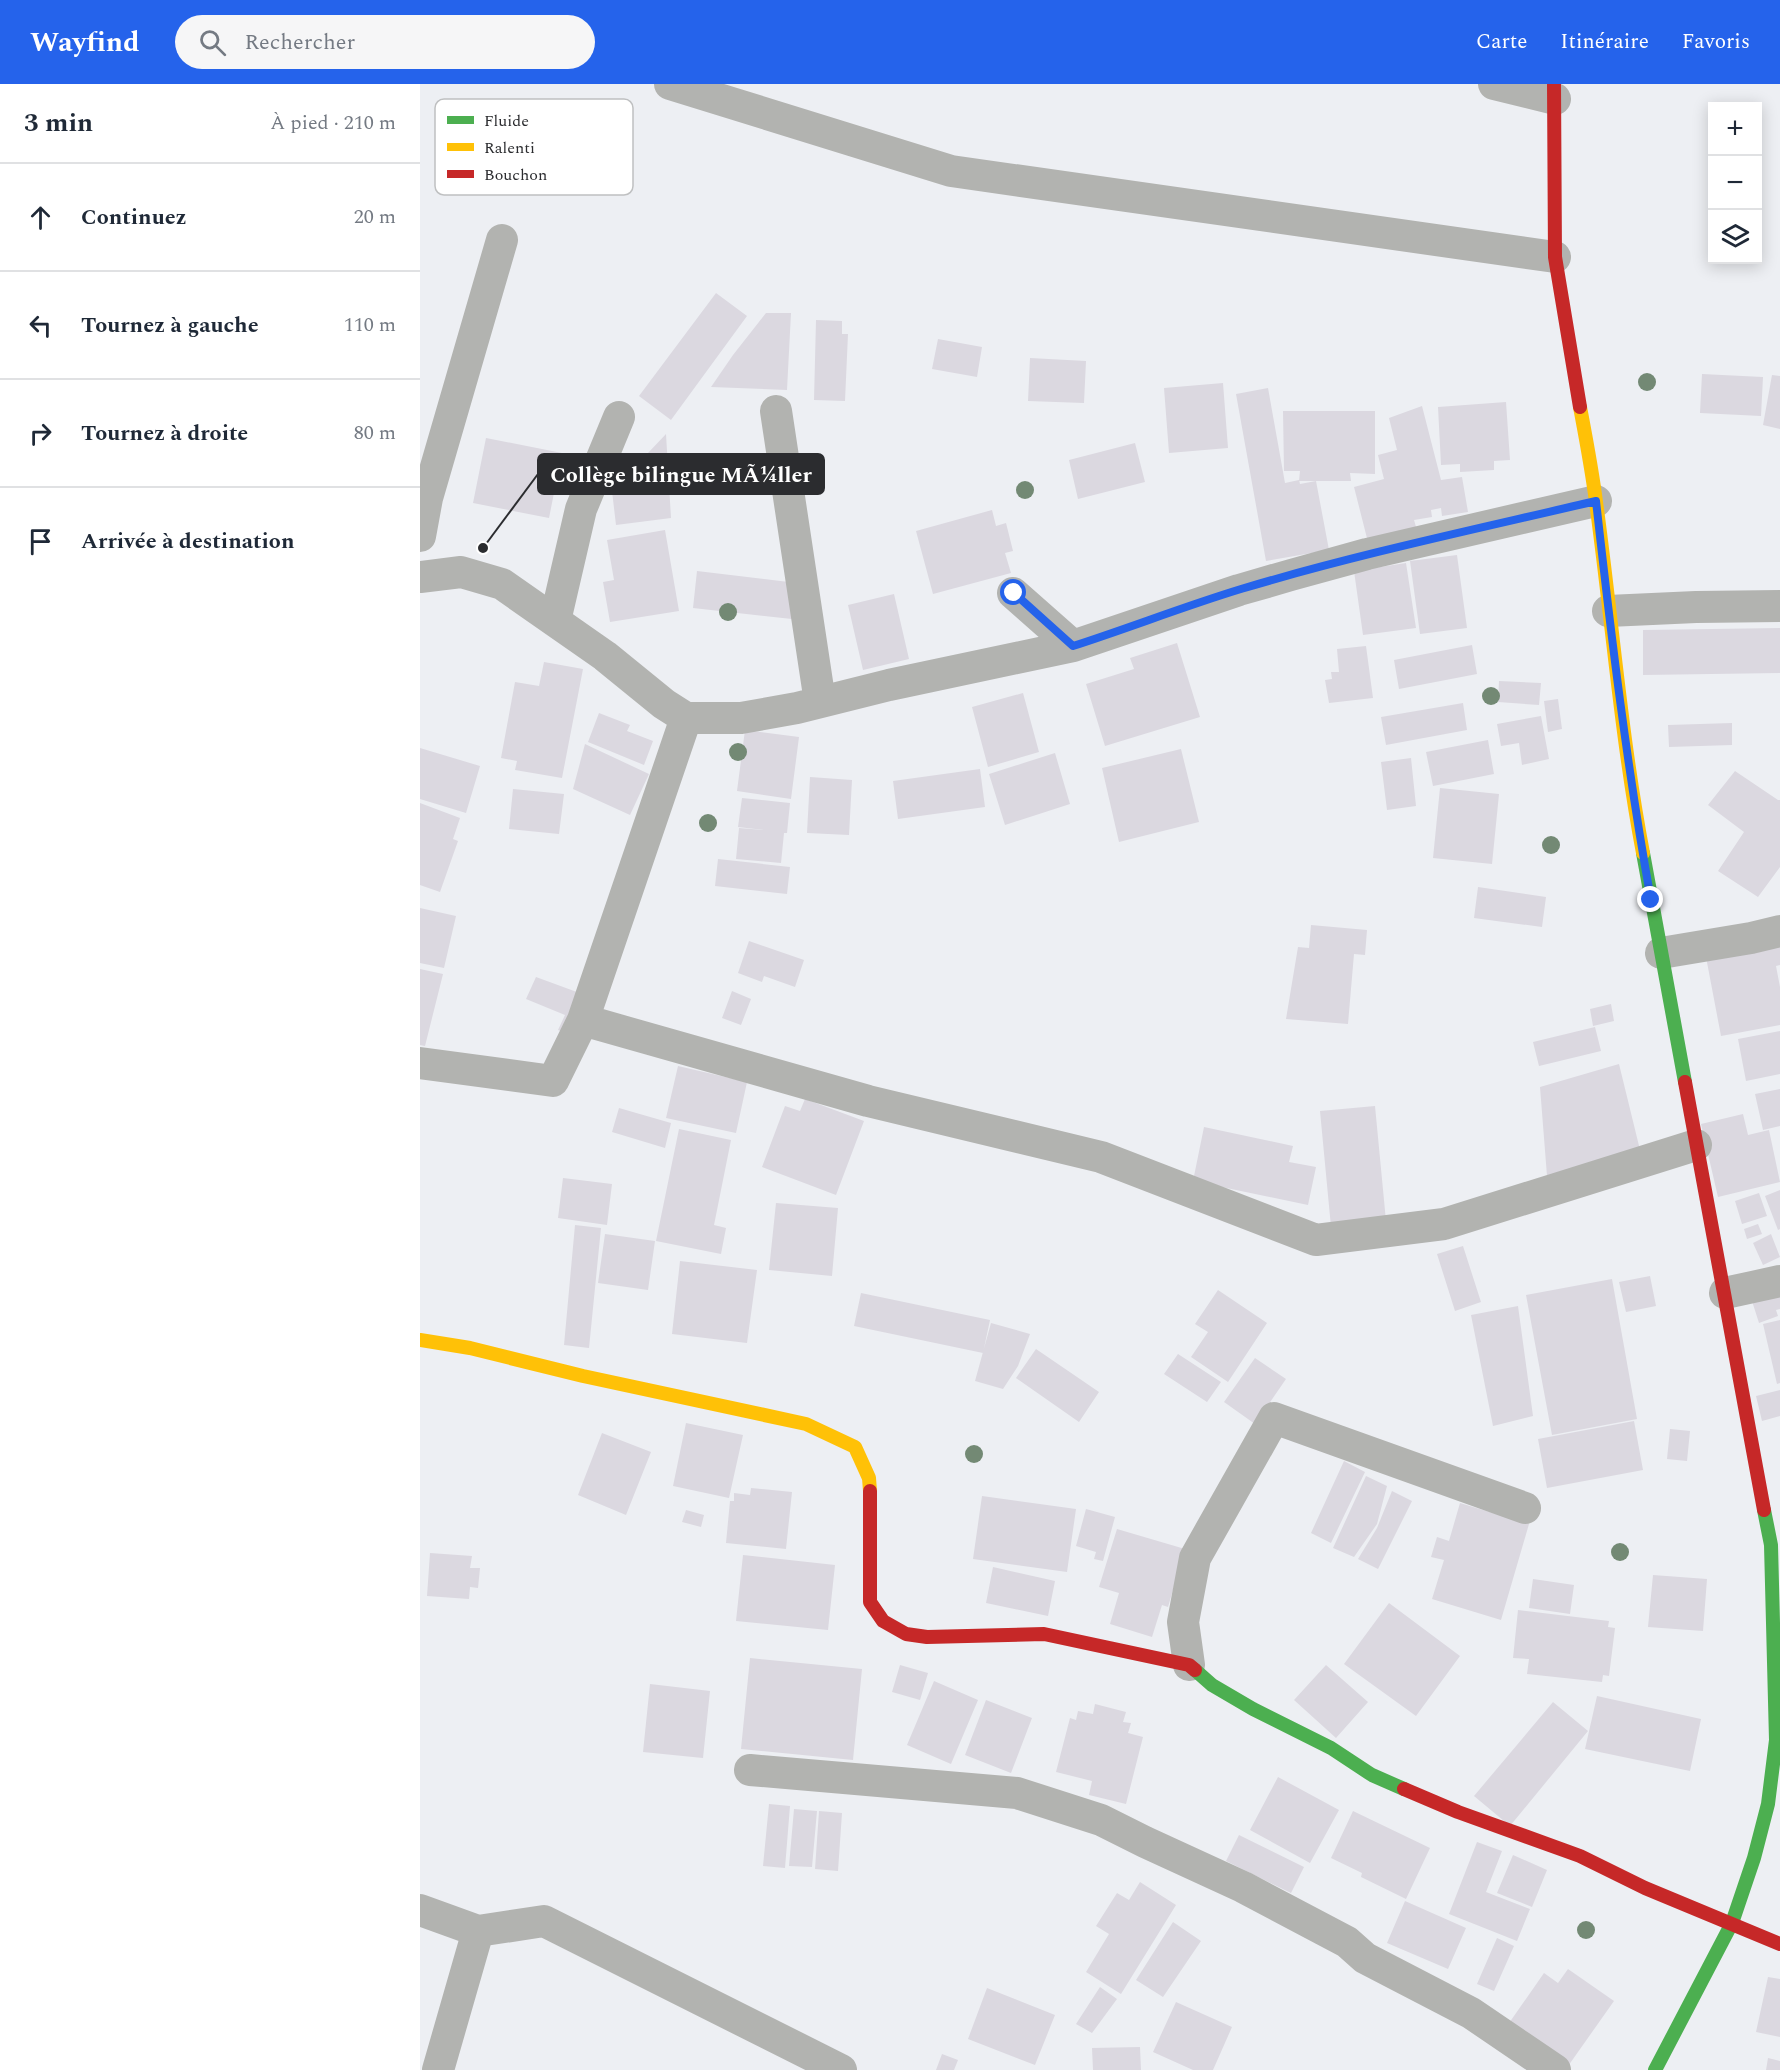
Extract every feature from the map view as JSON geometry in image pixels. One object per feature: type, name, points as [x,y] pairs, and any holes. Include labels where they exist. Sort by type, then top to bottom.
[{"type":"street","points":[[670,84],[951,171],[1555,257]]},
{"type":"street","points":[[1494,84],[1555,92],[1555,257],[1596,501],[1634,806],[1696,1145],[1775,1547],[1776,1740],[1768,1804],[1754,1858],[1732,1923],[1655,2070]]},
{"type":"street","points":[[420,536],[427,498],[502,240]]},
{"type":"street","points":[[776,411],[820,702]]},
{"type":"street","points":[[555,621],[580,509],[619,417]]},
{"type":"street","points":[[420,577],[461,572],[502,584],[605,656],[664,704],[686,718],[741,718],[1073,646],[1239,590],[1291,575],[1367,554],[1596,501]]},
{"type":"street","points":[[1014,593],[1073,646]]},
{"type":"street","points":[[1608,611],[1780,606]]},
{"type":"street","points":[[420,1064],[553,1081],[583,1020],[686,718]]},
{"type":"street","points":[[1661,953],[1780,931]]},
{"type":"street","points":[[583,1020],[868,1101],[1101,1157],[1316,1240],[1444,1224],[1696,1145]]},
{"type":"street","points":[[1725,1293],[1780,1281]]},
{"type":"street","points":[[420,1340],[470,1348],[583,1376],[806,1424],[855,1447],[870,1485],[870,1602],[884,1621],[906,1634],[927,1637],[1044,1635],[1189,1665],[1212,1685],[1253,1709],[1331,1748],[1372,1775],[1458,1812],[1580,1856],[1645,1888],[1780,1944]]},
{"type":"street","points":[[1189,1665],[1184,1622],[1195,1558],[1274,1418],[1526,1508]]},
{"type":"street","points":[[750,1770],[1017,1792],[1101,1820],[1243,1887],[1347,1942],[1365,1958],[1471,2013],[1555,2070]]},
{"type":"street","points":[[420,1910],[478,1931],[544,1921],[841,2070]]},
{"type":"street","points":[[438,2070],[478,1931]]},
{"type":"building","points":[[716,293],[747,316],[671,420],[639,396]]},
{"type":"building","points":[[766,313],[791,313],[787,390],[711,387],[733,355]]},
{"type":"building","points":[[816,320],[842,321],[842,334],[848,334],[845,401],[814,400]]},
{"type":"building","points":[[938,339],[982,347],[977,377],[932,369]]},
{"type":"building","points":[[1030,358],[1086,361],[1084,403],[1028,401]]},
{"type":"building","points":[[1702,374],[1763,377],[1761,416],[1700,413]]},
{"type":"building","points":[[1772,375],[1780,376],[1780,429],[1763,425]]},
{"type":"building","points":[[1223,383],[1228,448],[1169,453],[1164,388]]},
{"type":"building","points":[[1268,388],[1285,483],[1299,480],[1300,484],[1316,481],[1329,550],[1266,561],[1236,394]]},
{"type":"building","points":[[1506,402],[1510,460],[1494,461],[1494,470],[1460,472],[1460,464],[1441,465],[1438,407]]},
{"type":"building","points":[[1422,406],[1441,480],[1462,477],[1468,512],[1442,516],[1441,508],[1431,510],[1432,517],[1414,520],[1419,537],[1370,550],[1354,487],[1384,479],[1378,455],[1397,450],[1389,418]]},
{"type":"building","points":[[1283,411],[1375,411],[1375,474],[1350,473],[1351,481],[1299,481],[1300,471],[1284,471]]},
{"type":"building","points":[[666,434],[671,518],[616,525],[612,491]]},
{"type":"building","points":[[486,438],[562,453],[549,518],[473,503]]},
{"type":"building","points":[[1135,443],[1145,482],[1078,499],[1069,460]]},
{"type":"building","points":[[992,510],[996,526],[1006,523],[1013,551],[1005,553],[1011,573],[933,594],[916,531]]},
{"type":"building","points":[[665,530],[679,611],[610,622],[603,582],[614,580],[607,540]]},
{"type":"building","points":[[1457,555],[1467,628],[1420,634],[1410,561]]},
{"type":"building","points":[[1406,563],[1416,628],[1363,635],[1354,571]]},
{"type":"building","points":[[697,571],[805,584],[801,620],[693,608]]},
{"type":"building","points":[[894,594],[909,659],[863,670],[848,605]]},
{"type":"building","points":[[1780,628],[1780,673],[1643,675],[1643,630]]},
{"type":"building","points":[[1177,643],[1200,717],[1105,746],[1086,684],[1134,669],[1130,658]]},
{"type":"building","points":[[1472,645],[1477,674],[1399,689],[1394,660]]},
{"type":"building","points":[[1366,646],[1373,698],[1329,703],[1325,680],[1332,679],[1331,672],[1339,672],[1337,649]]},
{"type":"building","points":[[544,662],[583,669],[562,778],[515,770],[517,761],[501,758],[515,682],[539,686]]},
{"type":"building","points":[[1499,681],[1541,683],[1539,705],[1498,702]]},
{"type":"building","points":[[1023,693],[1039,752],[988,767],[972,707]]},
{"type":"building","points":[[1558,699],[1562,729],[1548,732],[1544,701]]},
{"type":"building","points":[[1463,703],[1467,730],[1386,745],[1381,717]]},
{"type":"building","points":[[599,713],[630,725],[627,731],[653,741],[644,765],[588,742]]},
{"type":"building","points":[[1541,716],[1549,759],[1522,765],[1519,743],[1501,746],[1497,724]]},
{"type":"building","points":[[1732,723],[1732,745],[1669,747],[1668,725]]},
{"type":"building","points":[[745,730],[799,737],[791,799],[737,791]]},
{"type":"building","points":[[1488,740],[1494,774],[1433,786],[1426,752]]},
{"type":"building","points":[[585,744],[649,774],[630,815],[573,789]]},
{"type":"building","points":[[420,748],[480,766],[466,813],[420,799]]},
{"type":"building","points":[[1181,749],[1199,822],[1119,842],[1102,768]]},
{"type":"building","points":[[1055,753],[1070,804],[1005,825],[989,774]]},
{"type":"building","points":[[1411,758],[1416,806],[1387,810],[1381,762]]},
{"type":"building","points":[[980,769],[985,807],[898,819],[893,781]]},
{"type":"building","points":[[1735,771],[1780,800],[1780,867],[1758,897],[1718,871],[1744,832],[1708,805]]},
{"type":"building","points":[[810,777],[852,780],[849,835],[807,833]]},
{"type":"building","points":[[1440,788],[1499,794],[1492,864],[1433,858]]},
{"type":"building","points":[[513,789],[564,794],[559,834],[509,829]]},
{"type":"building","points":[[742,798],[790,803],[781,863],[736,859],[739,828],[764,830],[738,827]]},
{"type":"building","points":[[420,803],[460,818],[453,839],[458,841],[440,892],[420,885]]},
{"type":"building","points":[[718,859],[790,867],[787,894],[715,886]]},
{"type":"building","points":[[1478,887],[1546,897],[1542,927],[1474,918]]},
{"type":"building","points":[[420,908],[456,916],[444,968],[420,963]]},
{"type":"building","points":[[1311,925],[1367,930],[1365,955],[1354,954],[1348,1024],[1286,1019],[1298,947],[1309,948]]},
{"type":"building","points":[[749,941],[804,960],[795,987],[764,976],[762,982],[738,973]]},
{"type":"building","points":[[1780,942],[1780,965],[1776,966],[1780,987],[1780,1025],[1721,1036],[1706,957]]},
{"type":"building","points":[[420,969],[443,974],[425,1046],[420,1045]]},
{"type":"building","points":[[536,977],[585,995],[572,1036],[558,1030],[565,1015],[526,999]]},
{"type":"building","points":[[732,991],[751,999],[741,1025],[722,1018]]},
{"type":"building","points":[[1611,1004],[1614,1021],[1593,1026],[1590,1009]]},
{"type":"building","points":[[1595,1027],[1601,1051],[1539,1066],[1533,1042]]},
{"type":"building","points":[[1780,1031],[1780,1074],[1746,1081],[1738,1039]]},
{"type":"building","points":[[1619,1064],[1641,1154],[1547,1176],[1540,1087]]},
{"type":"building","points":[[678,1066],[747,1082],[736,1133],[666,1118]]},
{"type":"building","points":[[1780,1089],[1780,1126],[1763,1130],[1755,1094]]},
{"type":"building","points":[[805,1099],[864,1121],[836,1195],[762,1167],[785,1106],[800,1111]]},
{"type":"building","points":[[1375,1106],[1386,1221],[1331,1227],[1320,1111]]},
{"type":"building","points":[[619,1108],[671,1123],[665,1148],[612,1132]]},
{"type":"building","points":[[1743,1114],[1748,1135],[1769,1130],[1780,1182],[1718,1197],[1701,1124]]},
{"type":"building","points":[[1204,1127],[1293,1146],[1289,1162],[1316,1167],[1308,1205],[1193,1181]]},
{"type":"building","points":[[679,1129],[731,1140],[714,1225],[726,1228],[721,1254],[656,1241]]},
{"type":"building","points":[[563,1178],[612,1184],[607,1225],[558,1218]]},
{"type":"building","points":[[1780,1190],[1780,1229],[1778,1230],[1765,1196]]},
{"type":"building","points":[[1759,1193],[1767,1216],[1742,1224],[1735,1201]]},
{"type":"building","points":[[776,1203],[838,1208],[832,1276],[769,1270]]},
{"type":"building","points":[[1758,1224],[1762,1234],[1747,1239],[1744,1229]]},
{"type":"building","points":[[575,1225],[601,1228],[589,1348],[564,1345]]},
{"type":"building","points":[[605,1234],[655,1241],[648,1290],[598,1283]]},
{"type":"building","points":[[1771,1234],[1780,1257],[1763,1265],[1753,1243]]},
{"type":"building","points":[[1463,1246],[1481,1302],[1455,1311],[1437,1254]]},
{"type":"building","points":[[680,1261],[757,1270],[747,1343],[672,1334]]},
{"type":"building","points":[[1650,1276],[1656,1306],[1626,1312],[1619,1282]]},
{"type":"building","points":[[1612,1279],[1637,1419],[1552,1435],[1526,1295]]},
{"type":"building","points":[[1218,1290],[1267,1323],[1228,1382],[1191,1357],[1208,1332],[1195,1324]]},
{"type":"building","points":[[861,1293],[990,1320],[983,1353],[854,1326]]},
{"type":"building","points":[[1780,1294],[1780,1309],[1776,1310],[1778,1316],[1759,1323],[1752,1301]]},
{"type":"building","points":[[1518,1306],[1533,1416],[1493,1426],[1471,1315]]},
{"type":"building","points":[[1780,1320],[1780,1383],[1777,1384],[1763,1324]]},
{"type":"building","points":[[991,1323],[1030,1334],[1018,1366],[1003,1389],[975,1381]]},
{"type":"building","points":[[1036,1349],[1099,1392],[1079,1422],[1016,1378]]},
{"type":"building","points":[[1178,1354],[1221,1382],[1207,1402],[1164,1374]]},
{"type":"building","points":[[1255,1358],[1286,1379],[1255,1424],[1224,1402]]},
{"type":"building","points":[[1780,1390],[1780,1416],[1762,1421],[1756,1396]]},
{"type":"building","points":[[1634,1421],[1643,1470],[1547,1488],[1538,1439]]},
{"type":"building","points":[[686,1423],[743,1435],[729,1498],[673,1486]]},
{"type":"building","points":[[1670,1429],[1690,1431],[1687,1461],[1667,1459]]},
{"type":"building","points":[[602,1433],[651,1452],[626,1515],[578,1495]]},
{"type":"building","points":[[1344,1461],[1365,1472],[1331,1543],[1311,1533]]},
{"type":"building","points":[[1366,1476],[1387,1486],[1377,1524],[1354,1557],[1333,1548]]},
{"type":"building","points":[[751,1488],[792,1492],[786,1549],[726,1543],[730,1501],[734,1501],[734,1493],[750,1495]]},
{"type":"building","points":[[1392,1491],[1412,1501],[1378,1569],[1358,1559],[1377,1528]]},
{"type":"building","points":[[982,1496],[1076,1509],[1067,1572],[973,1559]]},
{"type":"building","points":[[1460,1503],[1529,1524],[1501,1620],[1432,1599],[1444,1560],[1431,1557],[1437,1537],[1449,1541]]},
{"type":"building","points":[[1086,1509],[1115,1517],[1103,1561],[1094,1559],[1096,1552],[1076,1546]]},
{"type":"building","points":[[686,1510],[704,1515],[701,1527],[682,1522]]},
{"type":"building","points":[[1117,1529],[1185,1549],[1168,1607],[1162,1605],[1152,1637],[1110,1624],[1119,1593],[1099,1587]]},
{"type":"building","points":[[430,1553],[472,1556],[470,1568],[480,1568],[478,1588],[470,1587],[469,1599],[427,1596]]},
{"type":"building","points":[[743,1555],[835,1565],[828,1630],[736,1621]]},
{"type":"building","points":[[993,1567],[1055,1581],[1048,1616],[986,1603]]},
{"type":"building","points":[[1653,1575],[1707,1579],[1703,1631],[1648,1627]]},
{"type":"building","points":[[1533,1579],[1574,1585],[1570,1614],[1529,1608]]},
{"type":"building","points":[[1389,1603],[1460,1656],[1416,1716],[1344,1664]]},
{"type":"building","points":[[1518,1610],[1609,1621],[1608,1627],[1615,1628],[1609,1676],[1603,1675],[1602,1682],[1527,1674],[1529,1659],[1513,1658]]},
{"type":"building","points":[[750,1658],[862,1669],[853,1760],[741,1749]]},
{"type":"building","points":[[900,1665],[928,1673],[920,1700],[892,1692]]},
{"type":"building","points":[[1326,1665],[1368,1702],[1336,1738],[1294,1700]]},
{"type":"building","points":[[934,1681],[978,1700],[951,1764],[907,1745]]},
{"type":"building","points":[[650,1684],[710,1691],[703,1758],[643,1752]]},
{"type":"building","points":[[1597,1696],[1701,1719],[1690,1771],[1585,1749]]},
{"type":"building","points":[[986,1700],[1032,1718],[1011,1773],[965,1755]]},
{"type":"building","points":[[1553,1702],[1588,1731],[1510,1826],[1474,1796]]},
{"type":"building","points":[[1095,1704],[1126,1712],[1123,1722],[1131,1723],[1128,1733],[1143,1737],[1126,1804],[1089,1795],[1092,1781],[1056,1772],[1070,1718],[1076,1720],[1078,1711],[1093,1714]]},
{"type":"building","points":[[1278,1777],[1339,1810],[1310,1863],[1250,1830]]},
{"type":"building","points":[[769,1804],[790,1806],[785,1868],[763,1866]]},
{"type":"building","points":[[794,1809],[817,1811],[812,1867],[789,1866]]},
{"type":"building","points":[[819,1811],[842,1813],[838,1871],[815,1869]]},
{"type":"building","points":[[1353,1811],[1430,1848],[1406,1899],[1361,1877],[1362,1873],[1331,1858]]},
{"type":"building","points":[[1239,1835],[1304,1867],[1291,1893],[1226,1861]]},
{"type":"building","points":[[1477,1842],[1502,1851],[1486,1892],[1530,1909],[1517,1941],[1449,1914]]},
{"type":"building","points":[[1513,1855],[1547,1870],[1532,1907],[1497,1893]]},
{"type":"building","points":[[1140,1882],[1176,1905],[1121,1994],[1086,1972],[1109,1934],[1096,1926],[1117,1893],[1129,1900]]},
{"type":"building","points":[[1405,1901],[1466,1928],[1448,1969],[1387,1943]]},
{"type":"building","points":[[1173,1922],[1201,1941],[1163,1997],[1136,1980]]},
{"type":"building","points":[[1497,1938],[1514,1946],[1494,1991],[1477,1984]]},
{"type":"building","points":[[1568,1969],[1614,2001],[1566,2069],[1507,2026],[1544,1973],[1558,1983]]},
{"type":"building","points":[[1768,1977],[1780,1979],[1780,2037],[1756,2032]]},
{"type":"building","points":[[1100,1987],[1117,1999],[1092,2033],[1076,2024]]},
{"type":"building","points":[[987,1988],[1055,2015],[1035,2065],[968,2039]]},
{"type":"building","points":[[1176,2002],[1232,2027],[1213,2070],[1193,2070],[1153,2052]]},
{"type":"building","points":[[1140,2047],[1141,2070],[1093,2070],[1092,2048]]},
{"type":"building","points":[[942,2054],[958,2060],[954,2070],[936,2070]]},
{"type":"building","points":[[1768,2058],[1780,2061],[1780,2070],[1766,2070]]},
{"type":"traffic: fast","points":[[1643,853],[1685,1082]]},
{"type":"traffic: fast","points":[[1655,2070],[1732,1923],[1754,1858],[1768,1804],[1776,1740],[1771,1545],[1764,1510]]},
{"type":"traffic: fast","points":[[1195,1670],[1212,1685],[1253,1709],[1331,1748],[1372,1775],[1404,1789]]},
{"type":"traffic: slow","points":[[1580,407],[1602,546],[1623,722],[1643,853]]},
{"type":"traffic: slow","points":[[420,1340],[470,1348],[583,1376],[806,1424],[855,1447],[869,1478],[870,1491]]},
{"type":"traffic: jam","points":[[1554,84],[1555,257],[1580,407]]},
{"type":"traffic: jam","points":[[1685,1082],[1764,1510]]},
{"type":"traffic: jam","points":[[870,1491],[870,1602],[883,1621],[906,1634],[927,1637],[1044,1634],[1189,1665],[1195,1670]]},
{"type":"traffic: jam","points":[[1404,1789],[1458,1812],[1580,1856],[1645,1888],[1780,1944]]},
{"type":"place","name":"Collège bilingue MÃ¼ller","points":[[483,548]]},
{"type":"route","points":[[1014,593],[1073,646],[1239,590],[1291,575],[1367,554],[1596,501],[1634,806],[1651,900]]}]
